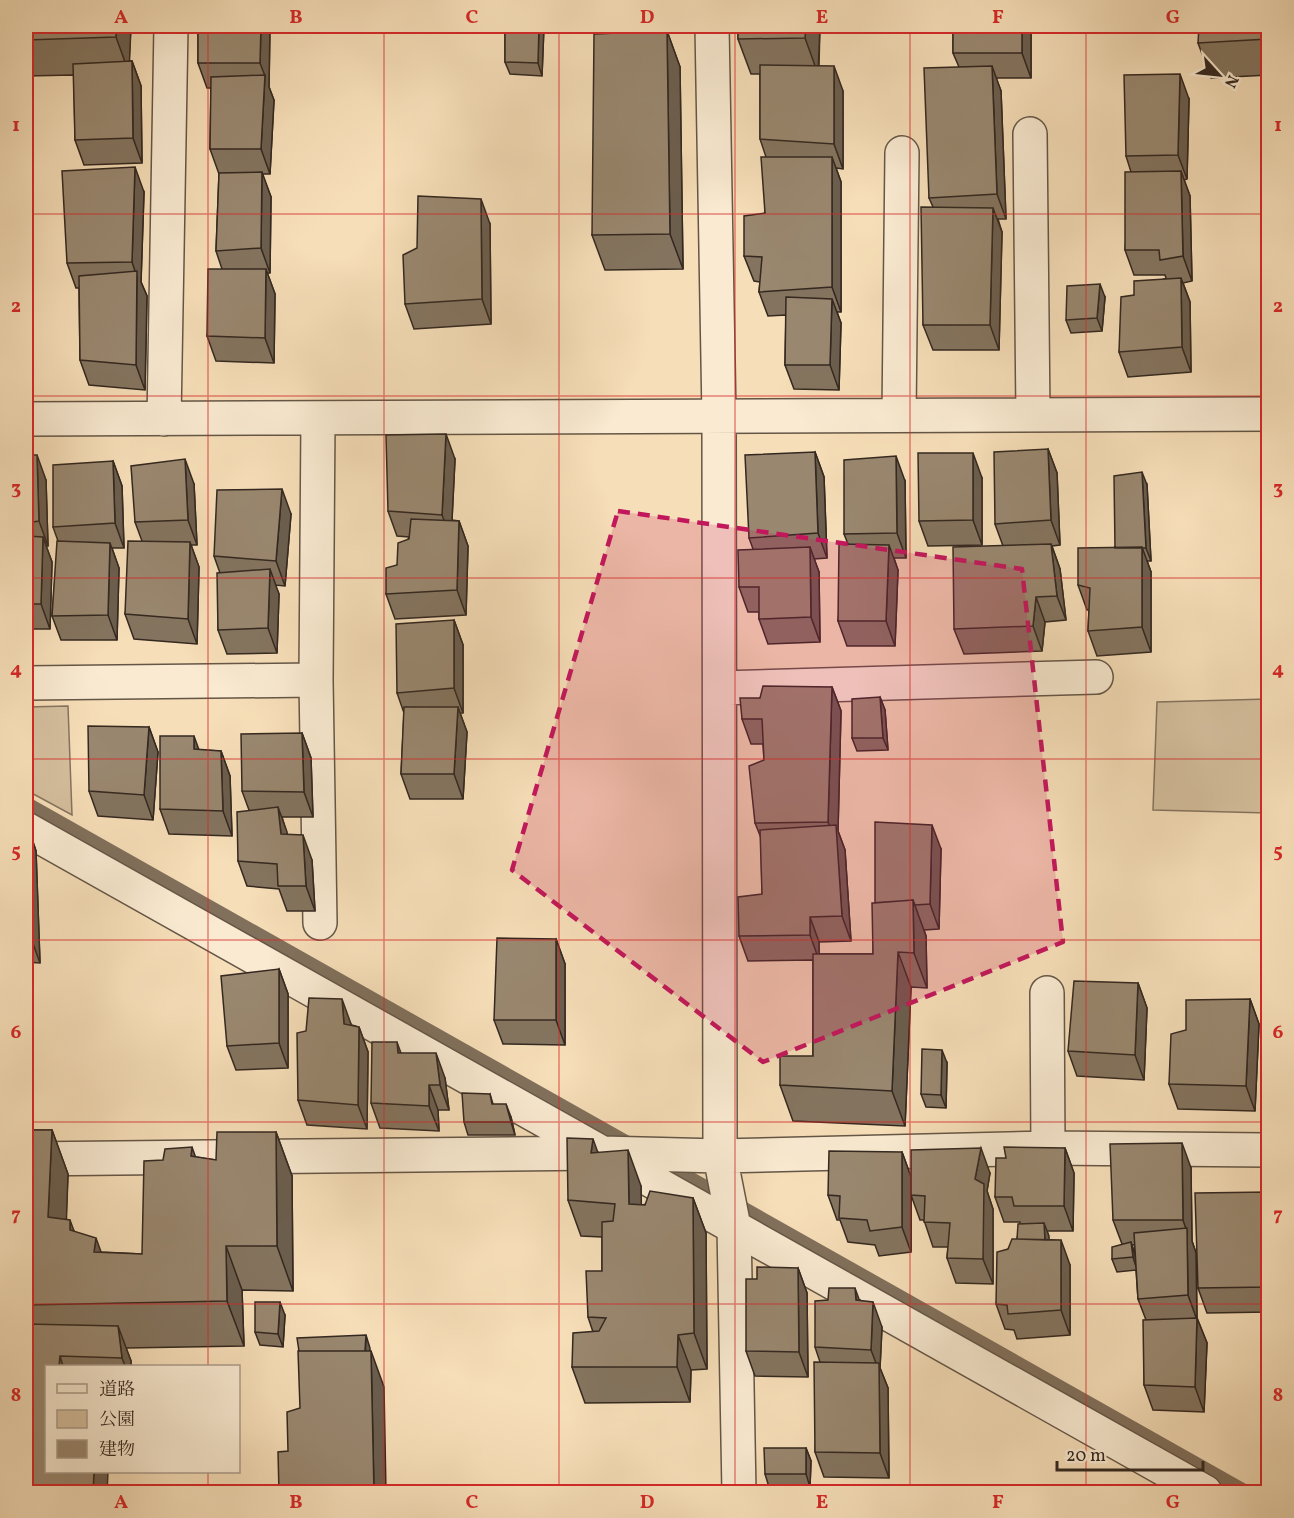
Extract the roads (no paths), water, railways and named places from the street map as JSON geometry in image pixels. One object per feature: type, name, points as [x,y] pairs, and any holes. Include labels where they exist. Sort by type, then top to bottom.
[{"type":"street","points":[[164,419],[171,26]]},
{"type":"street","points":[[712,26],[719,416],[723,1170],[733,1223],[739,1492]]},
{"type":"street","points":[[1030,134],[1033,414]]},
{"type":"street","points":[[899,416],[902,153]]},
{"type":"street","points":[[26,419],[1269,414]]},
{"type":"street","points":[[318,419],[316,680],[320,923]]},
{"type":"street","points":[[721,688],[1096,677]]},
{"type":"street","points":[[26,683],[316,680]]},
{"type":"street","points":[[26,829],[612,1153],[1205,1492]]},
{"type":"street","points":[[1047,993],[1048,1148]]},
{"type":"street","points":[[26,1159],[612,1153],[661,1154],[723,1170],[1048,1148],[1269,1150]]},
{"type":"waterway","points":[[26,804],[632,1146]]},
{"type":"waterway","points":[[660,1162],[1245,1492]]}]
